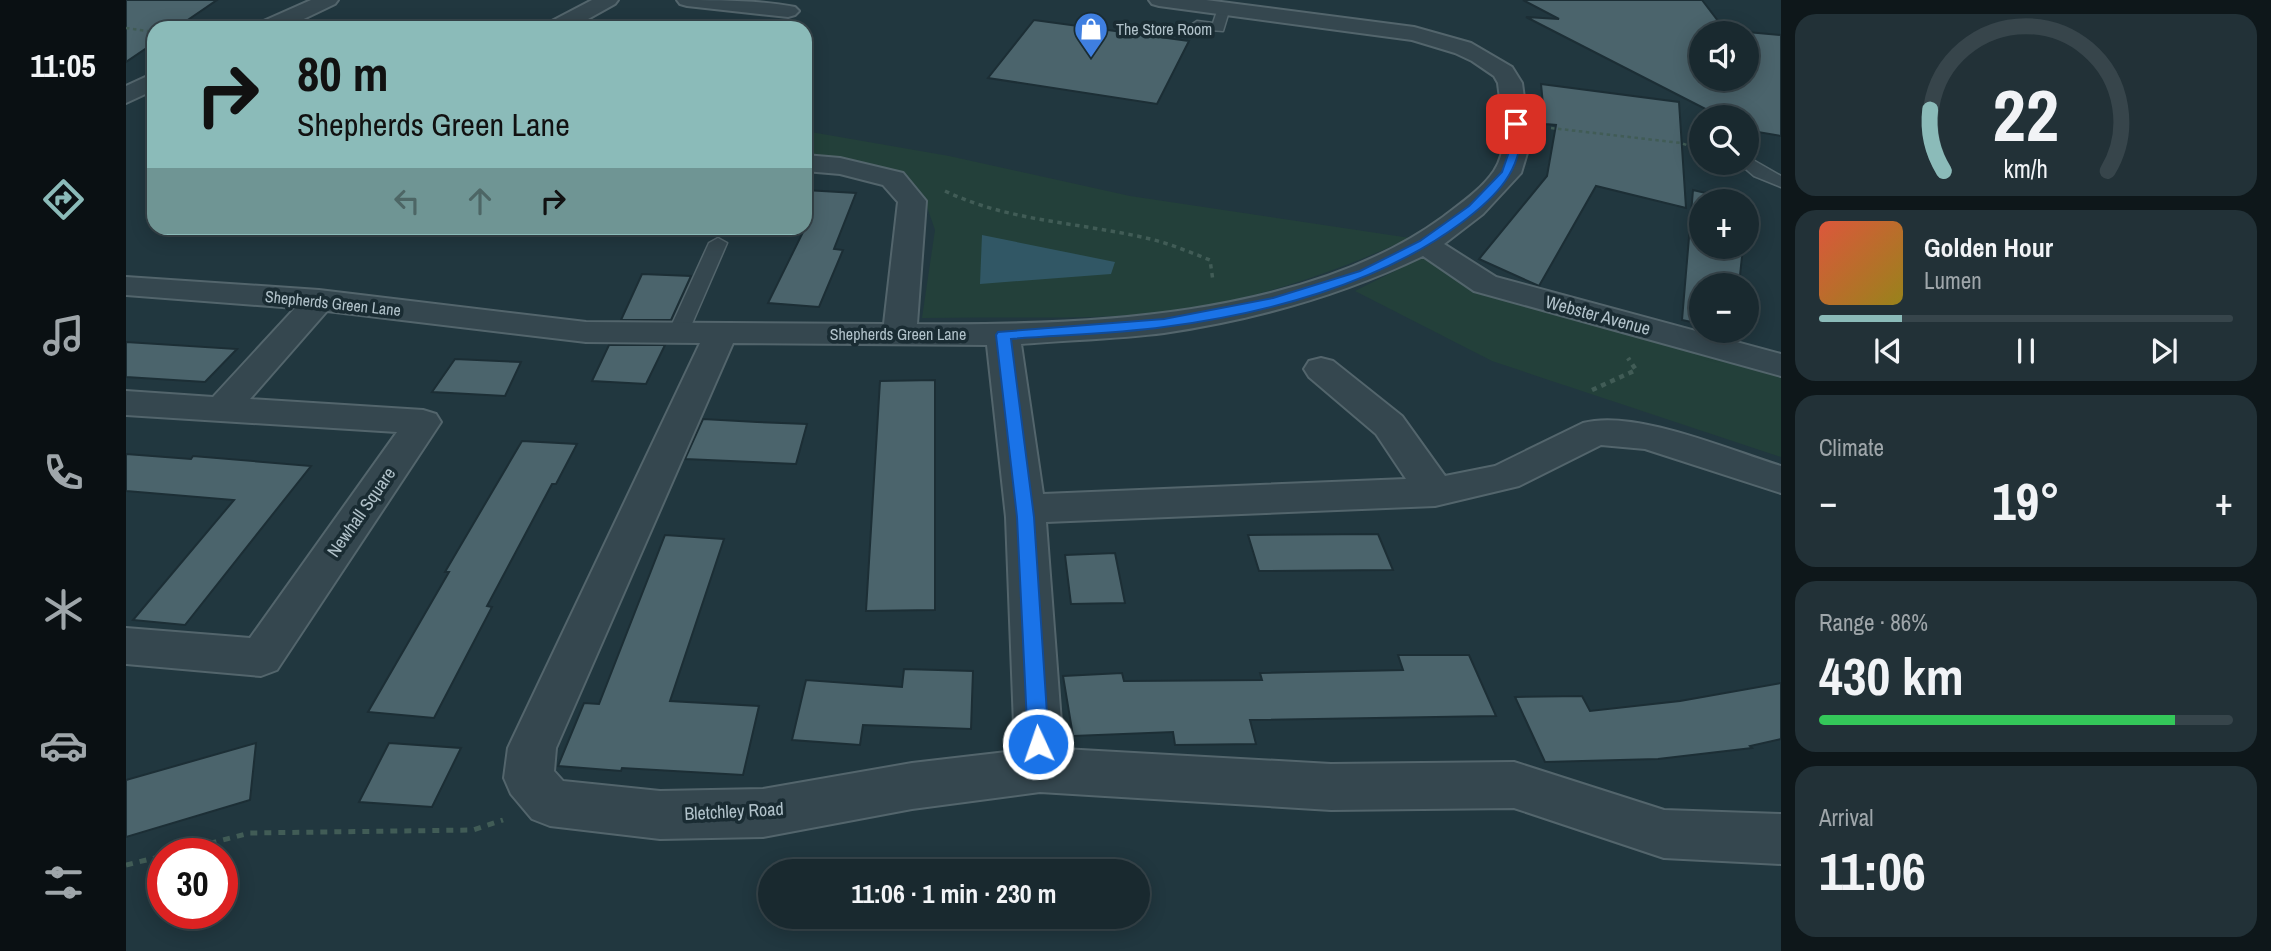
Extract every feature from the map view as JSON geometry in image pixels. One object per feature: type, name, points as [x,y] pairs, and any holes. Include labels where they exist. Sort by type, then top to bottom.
[{"type":"street","points":[[283,21],[328,0]]},
{"type":"street","points":[[569,21],[608,0]]},
{"type":"street","points":[[687,0],[788,11]]},
{"type":"street","name":"Shepherds Green Lane","points":[[126,286],[319,300],[586,332],[1003,335],[1164,323],[1275,301],[1364,273],[1425,244],[1473,208],[1507,173],[1517,143],[1510,83],[1504,72],[1463,48],[1414,34],[1158,0]]},
{"type":"street","points":[[126,96],[147,84]]},
{"type":"street","points":[[812,164],[840,166],[893,179],[912,201],[900,333]]},
{"type":"street","name":"Webster Avenue","points":[[1425,244],[1485,284],[1781,365]]},
{"type":"street","points":[[222,409],[319,300]]},
{"type":"street","points":[[550,803],[529,778],[532,748],[700,333]]},
{"type":"street","points":[[1003,335],[1025,509],[1040,770]]},
{"type":"street","points":[[1321,369],[1389,425],[1435,492]]},
{"type":"street","name":"Newhall Square","points":[[126,403],[423,422],[261,657],[126,646]]},
{"type":"street","points":[[1025,509],[1435,492],[1505,477],[1596,432],[1648,437],[1781,480]]},
{"type":"street","name":"Bletchley Road","points":[[550,803],[660,815],[763,813],[912,786],[1040,770],[1331,787],[1514,785],[1664,834],[1781,839]]},
{"type":"lane","points":[[1196,25],[1218,28],[1224,8]]},
{"type":"lane","points":[[1759,172],[1781,182]]},
{"type":"lane","points":[[700,333],[718,243]]},
{"type":"path","points":[[126,28],[147,31]]},
{"type":"path","points":[[1516,124],[1689,146]]},
{"type":"path","points":[[944,190],[964,202],[1025,217],[1155,240],[1210,260],[1217,313]]},
{"type":"path","points":[[1592,390],[1636,370],[1623,352]]},
{"type":"path","points":[[231,838],[250,833],[473,831],[550,803]]},
{"type":"path","points":[[126,865],[147,860]]},
{"type":"green space","points":[[812,132],[949,156],[1130,196],[1410,238],[1314,277],[1248,296],[1180,310],[1091,317],[922,318],[935,230],[925,201],[857,161],[812,158]]},
{"type":"green space","points":[[1425,256],[1781,373],[1781,457],[1492,361],[1355,291]]},
{"type":"water","points":[[982,235],[1115,262],[1111,274],[980,284]]},
{"type":"building","points":[[126,0],[217,0],[186,21],[147,21],[147,48],[126,62]]},
{"type":"building","points":[[1523,0],[1702,0],[1718,21],[1689,21],[1689,91],[1759,91],[1759,33],[1781,35],[1781,136],[1759,132],[1759,105],[1698,105],[1526,17],[1559,19]]},
{"type":"building","name":"The Store Room","points":[[1034,20],[1189,41],[1157,104],[988,78]]},
{"type":"building","points":[[1541,84],[1679,102],[1686,208],[1596,186],[1539,286],[1479,259],[1547,176],[1556,125],[1545,124]]},
{"type":"building","points":[[812,190],[856,193],[834,249],[843,250],[819,307],[768,303],[802,235],[812,235]]},
{"type":"building","points":[[1689,237],[1689,259],[1742,259],[1740,273],[1689,273],[1689,321],[1682,320]]},
{"type":"building","points":[[642,274],[691,276],[671,320],[621,320]]},
{"type":"building","points":[[126,342],[237,349],[205,382],[126,377]]},
{"type":"building","points":[[609,345],[665,345],[646,384],[592,381]]},
{"type":"building","points":[[455,359],[521,362],[505,396],[432,392]]},
{"type":"building","points":[[935,380],[935,610],[866,611],[880,381]]},
{"type":"building","points":[[703,419],[807,424],[796,464],[685,459]]},
{"type":"building","points":[[522,441],[577,444],[556,484],[552,484],[487,606],[492,607],[434,718],[368,712],[449,572],[445,572]]},
{"type":"building","points":[[126,454],[191,459],[193,456],[311,466],[185,625],[133,620],[234,500],[126,491]]},
{"type":"building","points":[[1378,534],[1393,570],[1259,571],[1248,535]]},
{"type":"building","points":[[665,535],[724,539],[670,701],[759,706],[743,775],[558,766],[584,703],[599,704]]},
{"type":"building","points":[[1115,553],[1125,603],[1071,604],[1065,555]]},
{"type":"building","points":[[1398,655],[1469,655],[1496,716],[1250,720],[1256,744],[1175,745],[1173,732],[1073,736],[1063,676],[1122,673],[1124,681],[1262,680],[1260,673],[1403,670]]},
{"type":"building","points":[[904,669],[973,671],[971,729],[863,725],[860,745],[792,740],[806,680],[902,687]]},
{"type":"building","points":[[1781,683],[1781,739],[1750,746],[1752,748],[1658,759],[1545,762],[1515,697],[1582,696],[1590,711],[1680,701]]},
{"type":"building","points":[[256,743],[250,800],[126,837],[126,780]]},
{"type":"building","points":[[389,743],[461,748],[432,807],[359,802]]},
{"type":"place","name":"The Store Room","points":[[1091,59]]},
{"type":"route","points":[[1038,744],[1026,517],[1003,335],[1164,323],[1275,301],[1364,273],[1425,244],[1473,208],[1507,173],[1517,143],[1516,124]]}]
